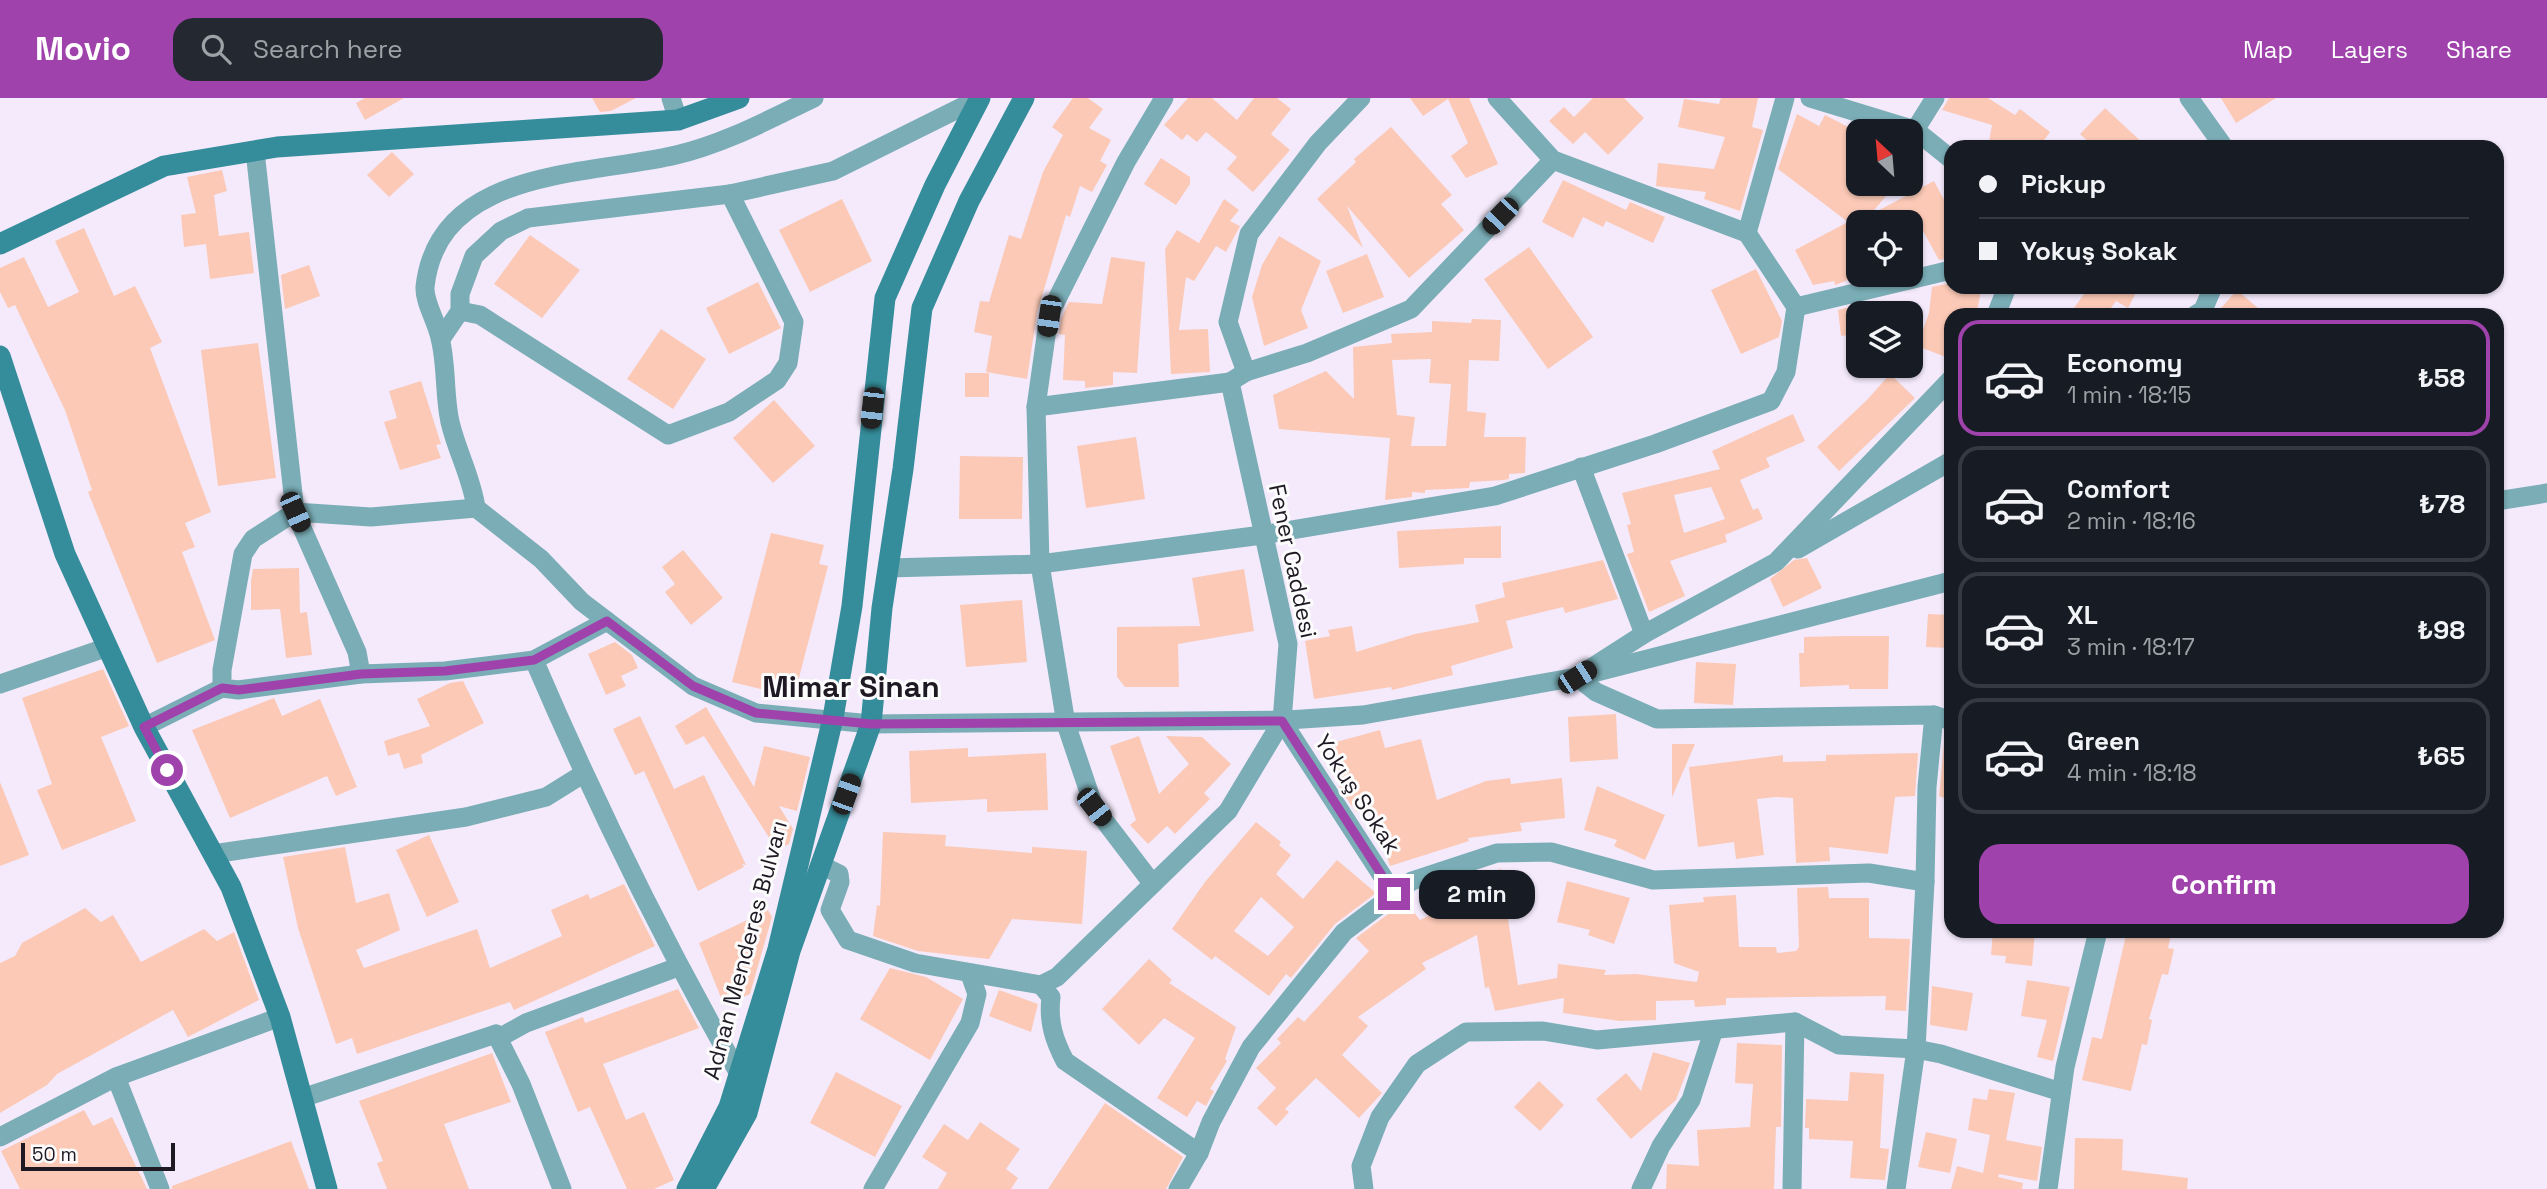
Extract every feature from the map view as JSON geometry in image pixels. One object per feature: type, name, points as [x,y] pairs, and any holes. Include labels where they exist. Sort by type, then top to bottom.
[{"type":"main road","points":[[0,244],[164,166],[255,151],[678,120],[739,98]]},
{"type":"main road","name":"Adnan Menderes Bulvarı","points":[[687,1189],[729,1107],[778,949],[833,718],[852,606],[885,298],[935,185],[980,98]]},
{"type":"main road","name":"Adnan Menderes Bulvarı","points":[[705,1189],[747,1113],[790,951],[871,724],[888,568],[922,308],[969,201],[1024,98]]},
{"type":"main road","points":[[0,356],[65,554],[144,727],[231,887],[280,1017],[327,1189]]},
{"type":"street","points":[[671,98],[678,120]]},
{"type":"street","points":[[476,509],[474,491],[450,423],[441,339],[425,289],[436,245],[470,207],[512,188],[565,172],[677,155],[757,126],[814,98]]},
{"type":"street","points":[[441,339],[460,311],[460,294],[474,256],[501,230],[528,218],[730,194],[832,171],[980,98]]},
{"type":"street","points":[[1152,883],[1094,807],[1066,724],[1040,564],[1036,407],[1049,316],[1126,162],[1164,98]]},
{"type":"street","name":"Fener Caddesi","points":[[1282,721],[1288,645],[1262,536],[1228,322],[1249,234],[1318,143],[1361,98]]},
{"type":"street","points":[[888,568],[1040,564],[1262,536],[1495,496],[1655,444],[1771,401],[1786,372],[1796,307],[1748,233],[1553,160],[1497,98]]},
{"type":"street","points":[[1748,233],[1785,98]]},
{"type":"street","points":[[1810,98],[1879,119]]},
{"type":"street","points":[[1922,119],[1935,98]]},
{"type":"street","points":[[2189,98],[2219,140]]},
{"type":"street","points":[[1923,136],[1944,153]]},
{"type":"street","points":[[255,151],[295,512],[356,652],[361,674]]},
{"type":"street","points":[[1036,407],[1238,377],[1307,353],[1411,309],[1553,160]]},
{"type":"street","points":[[460,311],[480,315],[668,435],[729,412],[777,380],[788,363],[794,322],[730,194]]},
{"type":"street","points":[[1796,307],[1944,272]]},
{"type":"street","points":[[1776,562],[1944,386]]},
{"type":"street","points":[[1577,677],[1644,634],[1944,465]]},
{"type":"street","points":[[1581,467],[1644,634]]},
{"type":"street","points":[[2504,500],[2547,493]]},
{"type":"street","points":[[222,688],[222,670],[243,554],[253,539],[295,512],[371,517],[476,509],[541,559],[582,602],[693,686],[756,713],[833,718],[871,724],[1282,721],[1363,715],[1577,677],[1944,583]]},
{"type":"street","points":[[144,727],[222,688],[239,690],[361,674],[445,671],[534,660],[607,621]]},
{"type":"street","points":[[0,684],[108,647]]},
{"type":"street","points":[[534,660],[583,774],[678,967],[738,1072]]},
{"type":"street","points":[[1577,677],[1596,692],[1657,719],[1943,718],[1927,799],[1916,1049],[1896,1189]]},
{"type":"street","points":[[821,865],[839,874],[840,882],[830,910],[848,940],[915,962],[1041,985],[1057,977],[1228,811],[1282,721]]},
{"type":"street","name":"Yokuş Sokak","points":[[1282,721],[1394,894]]},
{"type":"street","points":[[213,854],[466,817],[545,797],[583,774]]},
{"type":"street","points":[[1178,1189],[1199,1153],[1211,1122],[1251,1047],[1344,932],[1412,880],[1497,853],[1551,852],[1654,880],[1869,873],[1925,882]]},
{"type":"street","points":[[2048,1189],[2061,1093],[2096,938]]},
{"type":"street","points":[[496,1034],[499,1038],[526,1023],[678,967]]},
{"type":"street","points":[[873,1189],[970,1023],[977,994],[970,974]]},
{"type":"street","points":[[1041,985],[1051,997],[1049,1016],[1054,1041],[1065,1062],[1199,1153]]},
{"type":"street","points":[[0,1137],[116,1077],[280,1017]]},
{"type":"street","points":[[1791,1189],[1795,1022]]},
{"type":"street","points":[[1364,1189],[1361,1166],[1380,1117],[1417,1065],[1466,1032],[1543,1031],[1597,1040],[1713,1032],[1795,1022],[1839,1045],[1916,1049],[2061,1093]]},
{"type":"street","points":[[1642,1189],[1661,1146],[1692,1100],[1713,1032]]},
{"type":"street","points":[[302,1098],[496,1034]]},
{"type":"street","points":[[496,1034],[521,1084],[562,1189]]},
{"type":"street","points":[[116,1077],[160,1189]]},
{"type":"building","points":[[365,98],[404,98],[365,120],[356,103]]},
{"type":"building","points":[[592,98],[636,98],[611,111],[600,112]]},
{"type":"building","points":[[1073,98],[1088,98],[1103,109],[1089,128],[1111,140],[1100,161],[1107,165],[1092,192],[1080,186],[1070,217],[1066,215],[1037,313],[1027,379],[986,372],[992,336],[974,332],[980,301],[989,302],[1009,235],[1021,239],[1043,172],[1063,135],[1052,127]]},
{"type":"building","points":[[1188,98],[1212,98],[1237,120],[1254,98],[1277,98],[1291,109],[1271,134],[1290,150],[1253,192],[1227,169],[1237,157],[1206,132],[1197,142],[1187,134],[1182,140],[1164,125]]},
{"type":"building","points":[[1410,98],[1469,98],[1498,164],[1466,178],[1451,156],[1468,143],[1448,99],[1423,116]]},
{"type":"building","points":[[1593,98],[1624,98],[1644,118],[1608,155],[1585,132],[1573,144],[1549,121],[1564,107],[1574,117]]},
{"type":"building","points":[[1721,98],[1758,98],[1752,127],[1763,130],[1740,211],[1704,199],[1706,192],[1656,186],[1658,163],[1714,169],[1725,137],[1678,127],[1684,99],[1719,104]]},
{"type":"building","points":[[1949,98],[1988,98],[2015,115],[2020,109],[2050,132],[2044,140],[1989,140],[1992,125],[1942,110]]},
{"type":"building","points":[[2221,98],[2276,98],[2236,123]]},
{"type":"building","points":[[2105,108],[2139,140],[2086,140],[2080,134]]},
{"type":"building","points":[[1797,114],[1819,126],[1825,115],[1846,126],[1846,196],[1886,196],[1874,210],[1846,210],[1846,220],[1778,169]]},
{"type":"building","points":[[1391,127],[1452,195],[1441,204],[1464,230],[1409,278],[1347,206],[1363,248],[1317,199],[1356,162],[1354,159]]},
{"type":"building","points":[[392,152],[414,174],[389,197],[367,175]]},
{"type":"building","points":[[1161,158],[1190,177],[1190,184],[1176,205],[1144,184]]},
{"type":"building","points":[[222,170],[227,191],[214,195],[219,236],[249,232],[254,273],[210,279],[206,244],[184,247],[181,215],[196,213],[187,177]]},
{"type":"building","points":[[1563,180],[1626,210],[1630,202],[1665,217],[1653,243],[1606,221],[1603,227],[1583,217],[1573,238],[1542,222]]},
{"type":"building","points":[[1934,181],[1944,200],[1944,259],[1939,260],[1923,231],[1923,210],[1879,210],[1906,196],[1923,196],[1923,187]]},
{"type":"building","points":[[842,199],[872,261],[810,292],[779,230]]},
{"type":"building","points":[[1224,199],[1239,210],[1230,221],[1240,226],[1226,252],[1216,246],[1194,281],[1186,277],[1179,330],[1208,329],[1210,372],[1171,374],[1165,249],[1177,230],[1199,243]]},
{"type":"building","points":[[1846,223],[1846,281],[1835,285],[1834,281],[1813,285],[1795,250]]},
{"type":"building","points":[[84,228],[114,296],[135,286],[162,342],[150,348],[211,512],[185,523],[195,547],[182,552],[215,640],[157,663],[88,492],[92,490],[65,410],[15,305],[8,308],[0,292],[0,268],[24,257],[48,307],[79,292],[55,241]]},
{"type":"building","points":[[530,235],[580,270],[542,318],[494,284]]},
{"type":"building","points":[[1279,236],[1321,261],[1301,310],[1308,328],[1264,346],[1252,297],[1262,265]]},
{"type":"building","points":[[1529,247],[1593,337],[1548,369],[1484,279]]},
{"type":"building","points":[[1367,254],[1384,297],[1343,313],[1326,271]]},
{"type":"building","points":[[1111,257],[1145,262],[1137,373],[1113,372],[1113,385],[1085,388],[1085,381],[1063,380],[1065,335],[1059,334],[1061,319],[1069,302],[1102,304]]},
{"type":"building","points":[[309,265],[320,296],[285,309],[281,275]]},
{"type":"building","points":[[1756,269],[1782,321],[1779,337],[1741,354],[1711,290]]},
{"type":"building","points":[[758,282],[781,328],[729,354],[706,308]]},
{"type":"building","points":[[1944,284],[1944,294],[1980,294],[1978,308],[1944,308],[1944,356],[1923,348],[1923,330],[1929,313],[1932,287]]},
{"type":"building","points":[[2084,294],[2135,294],[2128,308],[2116,301],[2111,308],[2074,308]]},
{"type":"building","points":[[2233,294],[2242,294],[2258,308],[2221,308]]},
{"type":"building","points":[[1846,308],[1846,335],[1841,336],[1838,310]]},
{"type":"building","points":[[1472,319],[1501,320],[1499,361],[1469,360],[1467,411],[1486,413],[1484,437],[1526,437],[1525,473],[1509,474],[1509,479],[1504,480],[1470,482],[1469,488],[1425,490],[1425,493],[1412,492],[1412,497],[1385,500],[1390,438],[1279,429],[1273,395],[1326,371],[1354,399],[1353,347],[1392,343],[1391,334],[1432,332],[1432,321],[1471,323]],"holes":[[[1431,359],[1429,383],[1451,384],[1446,446],[1411,446],[1415,417],[1397,415],[1392,360]]]},
{"type":"building","points":[[661,329],[706,359],[673,409],[627,379]]},
{"type":"building","points":[[258,343],[276,478],[218,486],[201,350]]},
{"type":"building","points":[[965,373],[989,373],[989,397],[965,397]]},
{"type":"building","points":[[1886,378],[1894,378],[1915,398],[1839,471],[1817,447]]},
{"type":"building","points":[[421,381],[441,444],[436,445],[441,458],[400,470],[384,422],[397,418],[389,391]]},
{"type":"building","points":[[774,400],[815,446],[773,483],[733,438]]},
{"type":"building","points":[[1793,414],[1805,441],[1766,458],[1770,467],[1740,480],[1753,510],[1758,508],[1763,519],[1725,535],[1727,542],[1670,561],[1685,596],[1649,612],[1627,554],[1634,552],[1627,525],[1631,524],[1622,493],[1720,469],[1712,451]],"holes":[[[1711,487],[1725,519],[1684,533],[1674,495]]]},
{"type":"building","points":[[1136,437],[1145,499],[1086,508],[1077,446]]},
{"type":"building","points":[[960,456],[1023,457],[1022,519],[959,519]]},
{"type":"building","points":[[1501,526],[1501,558],[1464,558],[1464,564],[1399,568],[1397,531]]},
{"type":"building","points":[[771,533],[824,545],[819,564],[828,566],[794,697],[732,682]]},
{"type":"building","points":[[683,550],[723,598],[691,625],[665,592],[675,584],[662,567]]},
{"type":"building","points":[[1807,558],[1822,588],[1783,607],[1770,579],[1794,560]]},
{"type":"building","points":[[1603,560],[1618,599],[1565,613],[1563,607],[1506,621],[1513,648],[1451,666],[1453,675],[1392,690],[1391,687],[1314,699],[1305,641],[1330,636],[1328,630],[1352,626],[1356,652],[1415,634],[1479,622],[1475,605],[1505,597],[1502,583]]},
{"type":"building","points":[[299,568],[300,613],[307,612],[312,655],[286,658],[280,609],[251,610],[251,581],[253,569]]},
{"type":"building","points":[[1244,569],[1254,631],[1178,644],[1179,687],[1125,687],[1117,677],[1117,627],[1200,626],[1192,578]]},
{"type":"building","points":[[1022,600],[1027,662],[966,667],[960,605]]},
{"type":"building","points":[[1928,614],[1944,615],[1944,648],[1926,647]]},
{"type":"building","points":[[1889,636],[1888,689],[1849,689],[1849,685],[1800,687],[1799,653],[1804,653],[1804,637]]},
{"type":"building","points":[[615,642],[632,655],[638,668],[621,676],[626,686],[606,695],[588,654]]},
{"type":"building","points":[[1696,662],[1736,664],[1733,705],[1694,703]]},
{"type":"building","points":[[103,669],[129,726],[101,737],[136,821],[62,850],[37,790],[52,784],[22,698]]},
{"type":"building","points":[[463,681],[484,723],[421,755],[423,763],[404,769],[399,753],[388,756],[384,741],[430,726],[417,699],[450,683]]},
{"type":"building","points":[[274,698],[282,716],[320,699],[357,787],[336,796],[327,776],[230,818],[192,730]]},
{"type":"building","points":[[706,707],[754,787],[764,746],[810,757],[797,811],[779,806],[793,829],[789,844],[777,850],[704,736],[686,745],[675,726]]},
{"type":"building","points":[[1616,714],[1618,759],[1570,762],[1568,717]]},
{"type":"building","points":[[640,716],[674,789],[704,775],[746,865],[742,864],[744,867],[698,891],[644,771],[635,775],[613,729]]},
{"type":"building","points":[[1380,730],[1385,748],[1421,739],[1437,800],[1486,781],[1510,778],[1511,784],[1562,778],[1565,818],[1520,823],[1522,831],[1468,838],[1469,841],[1390,866],[1370,809],[1356,812],[1340,789],[1329,744]]},
{"type":"building","points":[[1139,736],[1159,794],[1189,764],[1166,736],[1202,737],[1231,764],[1204,793],[1210,799],[1175,834],[1167,826],[1148,844],[1130,825],[1136,820],[1110,746]]},
{"type":"building","points":[[1944,743],[1944,798],[1939,796]]},
{"type":"building","points":[[1672,744],[1695,744],[1672,797]]},
{"type":"building","points":[[968,748],[968,757],[1046,753],[1048,810],[987,812],[987,799],[911,803],[909,751]]},
{"type":"building","points":[[1918,753],[1915,796],[1895,797],[1888,854],[1829,847],[1830,861],[1796,863],[1793,798],[1776,797],[1757,799],[1764,855],[1736,859],[1734,842],[1698,847],[1689,767],[1783,755],[1783,762],[1826,761],[1826,755]]},
{"type":"building","points":[[0,782],[29,855],[0,866]]},
{"type":"building","points":[[1597,786],[1665,815],[1645,860],[1614,846],[1617,840],[1584,830]]},
{"type":"building","points":[[1256,822],[1281,842],[1279,845],[1291,855],[1276,874],[1303,899],[1337,860],[1376,893],[1335,924],[1291,978],[1286,974],[1269,996],[1215,956],[1212,960],[1172,929],[1205,882]],"holes":[[[1261,897],[1294,927],[1268,956],[1234,931]]]},
{"type":"building","points":[[883,832],[946,835],[945,846],[1032,853],[1032,847],[1087,851],[1082,924],[1012,919],[989,959],[918,951],[873,936],[877,905],[880,906]]},
{"type":"building","points":[[429,835],[459,902],[427,917],[396,850]]},
{"type":"building","points":[[345,847],[356,903],[389,893],[400,930],[356,950],[364,968],[477,929],[490,968],[562,936],[551,910],[588,894],[590,899],[624,884],[655,946],[514,1010],[510,1002],[357,1054],[352,1038],[336,1044],[298,928],[283,857]]},
{"type":"building","points":[[1501,869],[1515,917],[1508,919],[1518,985],[1557,978],[1558,964],[1606,970],[1604,975],[1636,974],[1697,982],[1699,972],[1674,963],[1669,905],[1704,902],[1703,897],[1736,895],[1739,947],[1776,947],[1777,953],[1796,951],[1799,947],[1797,888],[1828,887],[1829,898],[1869,898],[1869,938],[1910,939],[1906,1011],[1885,1010],[1886,996],[1726,998],[1726,1005],[1695,1007],[1694,1000],[1656,1001],[1656,1020],[1620,1021],[1563,1013],[1564,998],[1495,1011],[1489,987],[1485,988],[1477,935],[1422,963],[1426,969],[1358,1017],[1368,1026],[1342,1055],[1382,1093],[1359,1118],[1316,1078],[1285,1109],[1289,1112],[1276,1126],[1257,1108],[1276,1088],[1256,1068],[1281,1043],[1277,1039],[1298,1017],[1304,1022],[1369,951],[1356,938],[1395,909],[1402,915],[1399,906],[1405,901],[1420,920],[1460,901],[1454,880]]},
{"type":"building","points":[[1567,881],[1630,898],[1614,944],[1588,935],[1590,930],[1557,922]]},
{"type":"building","points":[[85,908],[101,922],[113,915],[141,962],[204,929],[217,941],[234,932],[259,1000],[188,1037],[173,1010],[57,1074],[47,1085],[0,1113],[0,963],[15,956],[22,943]]},
{"type":"building","points":[[768,910],[772,917],[750,994],[724,1005],[699,943]]},
{"type":"building","points":[[1992,938],[2034,938],[2032,966],[2005,963],[2006,956],[1991,955]]},
{"type":"building","points":[[2125,938],[2170,938],[2168,948],[2174,949],[2168,975],[2162,974],[2149,1019],[2152,1020],[2147,1045],[2142,1044],[2131,1091],[2082,1080],[2092,1037],[2102,1039]]},
{"type":"building","points":[[1149,959],[1172,980],[1169,983],[1236,1027],[1225,1059],[1227,1061],[1210,1089],[1214,1091],[1206,1106],[1197,1101],[1187,1117],[1157,1098],[1195,1038],[1164,1018],[1139,1045],[1102,1009]]},
{"type":"building","points":[[890,968],[926,977],[963,999],[930,1060],[860,1019]]},
{"type":"building","points":[[2027,980],[2070,987],[2053,1061],[2037,1057],[2047,1020],[2021,1016]]},
{"type":"building","points":[[1932,986],[1973,993],[1967,1031],[1930,1025]]},
{"type":"building","points":[[678,989],[699,1028],[603,1064],[626,1120],[644,1112],[674,1180],[654,1189],[627,1189],[590,1107],[578,1112],[545,1032],[583,1017],[585,1023]]},
{"type":"building","points":[[999,990],[1038,1004],[1031,1032],[989,1016]]},
{"type":"building","points":[[1737,1043],[1782,1045],[1781,1127],[1776,1127],[1774,1189],[1666,1189],[1667,1164],[1699,1166],[1697,1130],[1750,1127],[1753,1084],[1735,1083]]},
{"type":"building","points":[[1653,1052],[1690,1063],[1676,1100],[1631,1139],[1596,1099],[1626,1073],[1641,1091]]},
{"type":"building","points":[[492,1053],[511,1102],[444,1124],[469,1189],[387,1189],[377,1163],[383,1161],[359,1101]]},
{"type":"building","points":[[836,1072],[902,1106],[875,1157],[810,1123]]},
{"type":"building","points":[[1850,1072],[1884,1074],[1880,1148],[1889,1149],[1885,1180],[1850,1178],[1853,1141],[1809,1139],[1809,1128],[1805,1128],[1806,1099],[1848,1101]]},
{"type":"building","points":[[1539,1081],[1564,1105],[1540,1131],[1514,1107]]},
{"type":"building","points":[[1989,1089],[2015,1093],[2006,1140],[2042,1147],[2037,1181],[1999,1174],[1998,1177],[2023,1183],[2022,1189],[1951,1189],[1957,1166],[1983,1173],[1990,1135],[1968,1130],[1973,1098],[1987,1100]]},
{"type":"building","points":[[1105,1103],[1183,1157],[1166,1189],[1048,1189]]},
{"type":"building","points":[[84,1110],[93,1126],[112,1117],[147,1189],[20,1189],[1,1151]]},
{"type":"building","points":[[980,1122],[1020,1149],[1006,1169],[1018,1178],[1011,1189],[938,1189],[947,1173],[922,1157],[944,1124],[968,1140]]},
{"type":"building","points":[[1926,1132],[1957,1139],[1950,1173],[1918,1167]]},
{"type":"building","points":[[2075,1138],[2123,1139],[2122,1170],[2188,1178],[2187,1189],[2074,1189]]},
{"type":"building","points":[[291,1141],[309,1189],[172,1189],[172,1186]]},
{"type":"district","name":"Mimar Sinan","points":[[851,687]]},
{"type":"route","points":[[167,770],[144,727],[222,688],[239,690],[361,674],[445,671],[534,660],[607,621],[693,686],[756,713],[833,718],[871,724],[1282,721],[1394,894]]}]
